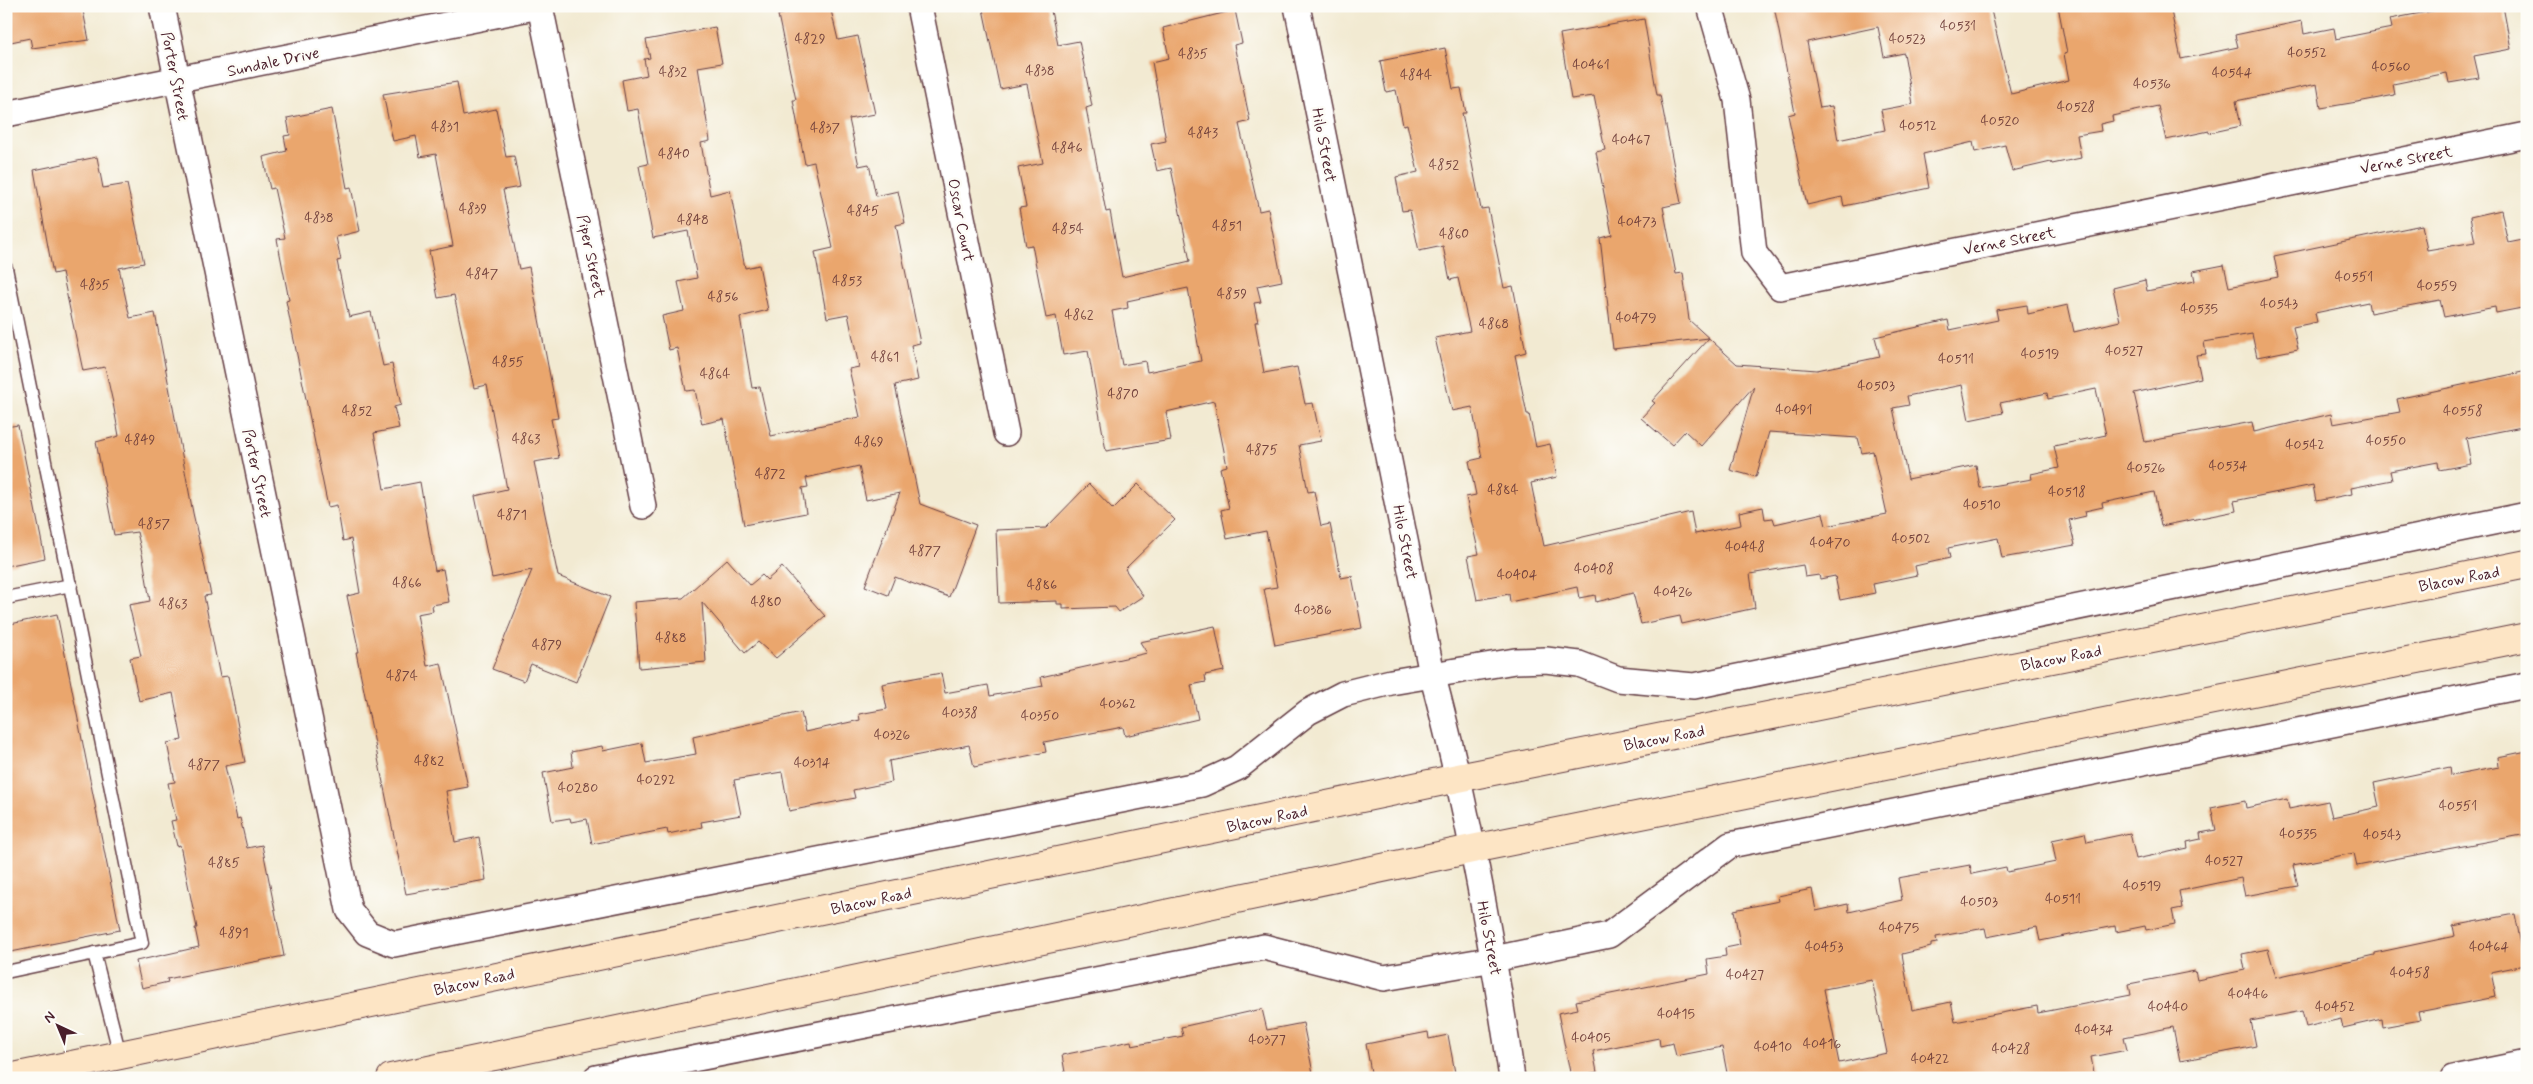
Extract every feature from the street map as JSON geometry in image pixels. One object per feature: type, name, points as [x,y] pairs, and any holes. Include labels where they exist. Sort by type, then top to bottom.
[{"type":"main road","name":"Blacow Road","points":[[10,1078],[1458,778],[2527,564]]},
{"type":"main road","points":[[390,1078],[1472,849],[2527,637]]},
{"type":"street","name":"Porter Street","points":[[162,6],[349,910],[367,934],[394,944],[1202,784],[1237,768],[1308,712],[1343,694],[1432,674]]},
{"type":"street","name":"Sundale Drive","points":[[6,114],[540,6]]},
{"type":"street","name":"Piper Street","points":[[540,6],[643,506]]},
{"type":"street","name":"Oscar Court","points":[[919,6],[1006,433]]},
{"type":"street","name":"Hilo Street","points":[[1298,6],[1432,674],[1458,778],[1494,959],[1512,1078]]},
{"type":"street","name":"Verne Street","points":[[1710,6],[1737,100],[1754,253],[1780,287],[2527,135]]},
{"type":"street","points":[[1432,674],[1514,661],[1546,660],[1579,664],[1618,679],[1694,686],[2527,515]]},
{"type":"street","points":[[596,1078],[1264,947],[1384,978],[1494,959],[1609,935],[1730,845],[2527,685]]},
{"type":"street","points":[[2453,1078],[2527,1063]]},
{"type":"lane","points":[[6,268],[142,943],[6,972]]},
{"type":"lane","points":[[6,598],[71,585]]},
{"type":"lane","points":[[94,954],[120,1055]]},
{"type":"building","points":[[25,6],[82,6],[89,40],[32,48],[30,38],[6,43],[6,10]]},
{"type":"building","points":[[817,6],[830,6],[838,40],[858,36],[875,114],[849,119],[859,166],[869,164],[876,196],[898,191],[905,223],[896,225],[920,343],[911,345],[918,380],[895,385],[920,504],[976,525],[949,597],[895,577],[888,595],[865,586],[900,493],[866,500],[859,466],[806,478],[808,487],[802,488],[806,513],[744,525],[724,419],[702,424],[695,390],[686,391],[677,348],[669,350],[662,316],[684,311],[678,282],[697,278],[688,231],[653,238],[639,166],[648,164],[638,109],[627,111],[622,80],[647,75],[644,59],[650,58],[646,40],[715,27],[722,63],[698,67],[710,141],[701,143],[710,195],[730,190],[745,268],[759,265],[768,310],[740,317],[752,388],[760,387],[771,436],[860,417],[849,369],[859,367],[848,314],[827,318],[815,252],[833,248],[814,162],[805,164],[793,100],[796,100],[778,15]]},
{"type":"building","points":[[997,6],[1050,6],[1058,45],[1079,41],[1092,106],[1086,108],[1106,212],[1110,211],[1122,277],[1190,261],[1171,168],[1157,171],[1151,144],[1166,141],[1152,62],[1169,58],[1163,28],[1235,10],[1242,43],[1234,45],[1250,121],[1239,124],[1259,211],[1268,209],[1282,281],[1257,286],[1261,302],[1254,303],[1258,322],[1255,322],[1264,373],[1297,367],[1305,404],[1313,403],[1321,441],[1299,445],[1308,492],[1314,491],[1321,526],[1330,524],[1341,578],[1352,576],[1362,628],[1275,645],[1264,589],[1277,587],[1266,531],[1227,539],[1221,510],[1229,508],[1220,468],[1227,466],[1214,401],[1166,412],[1171,440],[1106,451],[1088,351],[1063,355],[1056,316],[1046,318],[1032,245],[1026,246],[1019,208],[1026,207],[1018,168],[1043,163],[1027,84],[1000,89],[983,9]],"holes":[[[1188,288],[1201,361],[1147,372],[1145,361],[1122,365],[1112,311],[1128,308],[1127,301]]]},
{"type":"building","points":[[1774,6],[1990,6],[2011,94],[2069,80],[2064,54],[2067,53],[2058,6],[2170,6],[2181,59],[2238,47],[2235,35],[2302,21],[2304,34],[2334,28],[2336,39],[2392,28],[2390,19],[2460,6],[2503,6],[2511,49],[2474,56],[2479,78],[2449,83],[2447,73],[2393,84],[2395,95],[2321,108],[2317,84],[2236,101],[2241,126],[2209,133],[2209,131],[2166,140],[2158,106],[2112,116],[2113,121],[2100,124],[2101,131],[2077,135],[2081,158],[2052,164],[2051,162],[2012,171],[2005,145],[1975,152],[1973,142],[1923,154],[1929,188],[1844,206],[1842,197],[1807,205],[1788,115],[1795,113]],"holes":[[[1878,27],[1884,57],[1904,53],[1913,104],[1881,110],[1885,130],[1838,140],[1832,106],[1820,108],[1807,42]]]},
{"type":"building","points":[[1644,19],[1657,95],[1660,95],[1681,203],[1663,207],[1676,274],[1683,273],[1689,320],[1709,338],[1613,349],[1600,238],[1612,235],[1596,152],[1605,150],[1594,96],[1571,99],[1560,34]]},
{"type":"building","points":[[1445,48],[1453,89],[1461,88],[1466,113],[1462,113],[1481,209],[1488,208],[1504,288],[1513,286],[1526,352],[1515,355],[1527,414],[1529,414],[1536,447],[1550,444],[1557,477],[1531,483],[1544,546],[1691,512],[1695,534],[1741,525],[1739,512],[1763,507],[1765,519],[1773,518],[1775,524],[1823,513],[1826,526],[1887,514],[1873,451],[1862,453],[1858,438],[1769,432],[1756,477],[1730,470],[1754,386],[1701,446],[1685,431],[1672,445],[1641,418],[1655,403],[1652,401],[1709,338],[1737,364],[1817,370],[1880,357],[1875,337],[1948,320],[1950,330],[1998,320],[1996,310],[2027,305],[2028,314],[2068,305],[2074,332],[2120,321],[2113,288],[2145,280],[2147,291],[2195,281],[2193,271],[2224,265],[2229,287],[2278,277],[2274,256],[2422,225],[2427,250],[2475,242],[2470,217],[2501,210],[2508,243],[2523,240],[2527,255],[2527,307],[2496,313],[2495,307],[2444,317],[2440,300],[2370,313],[2368,302],[2315,313],[2317,322],[2293,327],[2298,349],[2257,357],[2252,334],[2204,342],[2206,354],[2196,355],[2201,378],[2134,393],[2145,442],[2252,422],[2254,432],[2331,414],[2333,424],[2400,412],[2397,399],[2527,371],[2527,426],[2466,438],[2471,464],[2439,470],[2438,462],[2390,471],[2392,480],[2351,488],[2352,494],[2316,501],[2313,485],[2234,501],[2236,511],[2161,526],[2154,492],[2102,503],[2103,507],[2085,511],[2086,516],[2069,520],[2075,545],[2002,558],[1998,538],[1948,548],[1950,558],[1915,566],[1917,575],[1873,584],[1875,593],[1840,600],[1835,576],[1820,579],[1819,575],[1805,577],[1803,565],[1750,574],[1755,608],[1682,624],[1680,616],[1641,624],[1633,593],[1596,602],[1595,595],[1579,598],[1577,587],[1510,602],[1509,594],[1477,600],[1468,556],[1479,554],[1466,497],[1476,495],[1469,461],[1482,458],[1472,407],[1452,411],[1435,338],[1470,331],[1458,278],[1450,280],[1443,246],[1419,251],[1410,210],[1402,211],[1396,177],[1418,172],[1407,124],[1403,125],[1396,90],[1386,92],[1380,61]],"holes":[[[1962,385],[1969,420],[2003,413],[2000,403],[2047,393],[2048,399],[2096,389],[2106,435],[2054,446],[2059,468],[2031,474],[2032,479],[1980,488],[1976,465],[1908,479],[1893,408],[1909,405],[1907,396]]]},
{"type":"building","points":[[457,82],[463,116],[496,109],[506,157],[514,156],[520,187],[503,190],[519,269],[529,267],[558,418],[551,419],[559,458],[534,462],[558,576],[610,597],[576,682],[531,664],[524,681],[492,669],[532,570],[492,578],[475,496],[507,489],[487,385],[474,388],[454,295],[438,298],[429,251],[453,246],[436,154],[420,157],[416,136],[393,141],[383,94]]},
{"type":"building","points":[[332,109],[347,188],[351,187],[360,231],[336,237],[341,260],[337,261],[349,317],[371,312],[383,366],[392,364],[401,405],[394,407],[399,428],[374,433],[384,489],[420,482],[435,571],[443,569],[449,602],[432,605],[433,611],[417,614],[427,666],[441,663],[468,787],[446,791],[455,842],[479,837],[486,880],[406,894],[356,652],[359,652],[347,596],[360,593],[351,539],[343,541],[337,505],[328,507],[286,301],[289,300],[277,239],[285,238],[274,188],[270,189],[263,157],[287,151],[284,136],[290,135],[287,118]]},
{"type":"building","points":[[97,157],[103,188],[127,184],[144,263],[119,268],[130,318],[155,313],[193,513],[211,595],[204,596],[220,677],[228,676],[245,762],[225,766],[237,819],[240,818],[247,848],[262,845],[284,956],[167,979],[168,982],[142,988],[136,961],[199,947],[195,928],[197,928],[180,845],[177,846],[171,821],[176,820],[168,783],[175,782],[167,743],[182,740],[173,693],[139,701],[130,658],[141,656],[129,605],[150,601],[143,558],[137,532],[114,535],[96,442],[119,436],[113,403],[105,367],[83,371],[62,272],[53,274],[34,170]]},
{"type":"building","points":[[18,425],[45,558],[6,566],[6,427]]},
{"type":"building","points":[[1089,484],[1113,509],[1138,484],[1175,520],[1125,569],[1143,596],[1119,612],[1115,607],[1063,609],[1063,604],[1057,604],[1057,601],[999,603],[996,530],[1046,528]]},
{"type":"building","points":[[727,559],[750,585],[762,575],[767,580],[782,567],[825,616],[776,658],[758,642],[745,653],[702,602],[706,662],[639,668],[634,602],[683,598]]},
{"type":"building","points":[[57,614],[120,930],[6,953],[6,625]]},
{"type":"building","points":[[1215,626],[1224,671],[1205,675],[1206,682],[1191,685],[1198,719],[1125,736],[1123,727],[1044,742],[1046,752],[974,767],[969,745],[889,761],[892,782],[853,790],[855,798],[789,811],[782,772],[734,780],[741,815],[701,822],[702,827],[668,834],[667,829],[592,844],[587,819],[571,822],[570,818],[552,821],[543,773],[573,767],[571,752],[602,746],[603,751],[642,743],[646,763],[696,754],[693,737],[801,712],[805,732],[860,720],[859,714],[887,709],[882,684],[941,673],[945,693],[988,685],[990,696],[1043,686],[1041,677],[1147,653],[1140,642]]},
{"type":"building","points":[[2527,751],[2527,834],[2357,866],[2354,853],[2293,865],[2298,886],[2245,896],[2241,878],[2179,891],[2182,908],[2172,910],[2175,924],[2146,930],[2145,926],[2116,932],[2115,926],[2040,941],[2037,927],[1987,937],[1985,928],[1936,937],[1937,943],[1931,944],[1931,947],[1902,954],[1912,1010],[1951,1002],[1955,1022],[2037,1006],[2038,1013],[2131,995],[2129,984],[2195,971],[2197,980],[2245,970],[2242,954],[2268,949],[2276,977],[2455,936],[2453,926],[2515,914],[2525,965],[2491,972],[2496,997],[2418,1012],[2420,1020],[2383,1027],[2382,1019],[2343,1028],[2341,1019],[2306,1027],[2302,1011],[2251,1021],[2256,1046],[2180,1061],[2173,1027],[2124,1037],[2127,1050],[2091,1057],[2095,1078],[1728,1078],[1722,1047],[1676,1056],[1673,1043],[1660,1046],[1659,1038],[1593,1051],[1597,1072],[1571,1077],[1558,1013],[1578,1009],[1576,1001],[1709,974],[1707,959],[1726,956],[1725,948],[1740,945],[1734,910],[1779,901],[1778,896],[1812,889],[1816,911],[1848,904],[1849,912],[1902,900],[1898,878],[1970,865],[1972,874],[2006,867],[2007,872],[2056,862],[2052,840],[2085,833],[2087,842],[2130,833],[2136,859],[2188,848],[2187,842],[2201,839],[2200,833],[2216,830],[2211,808],[2245,801],[2246,808],[2287,799],[2289,809],[2328,801],[2332,817],[2379,807],[2374,783],[2450,767],[2451,776],[2499,767],[2498,757]],"holes":[[[1872,980],[1887,1053],[1839,1063],[1824,989]]]},
{"type":"building","points":[[1262,1009],[1267,1030],[1303,1023],[1314,1078],[1066,1078],[1062,1055],[1131,1041],[1132,1046],[1183,1036],[1181,1027]]},
{"type":"building","points":[[1428,1032],[1429,1039],[1448,1035],[1456,1078],[1372,1078],[1366,1044]]}]
